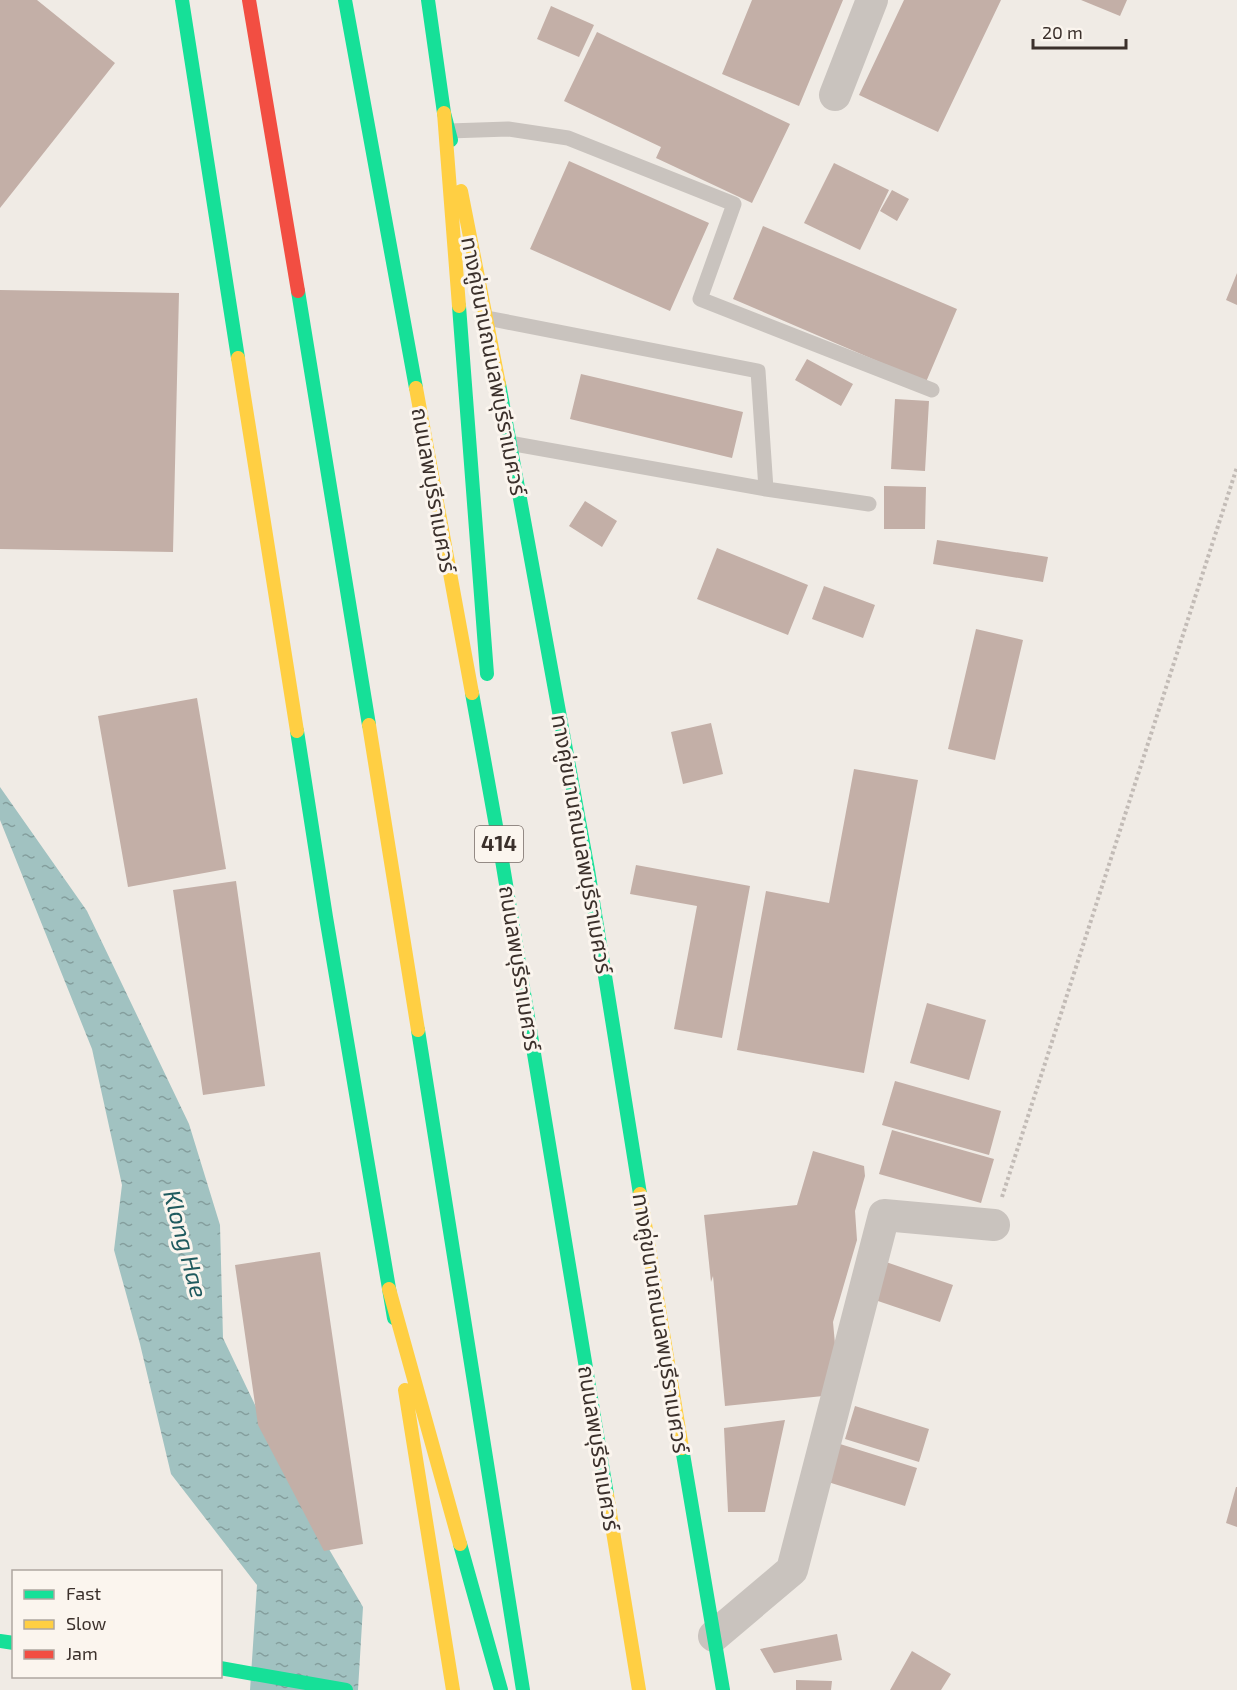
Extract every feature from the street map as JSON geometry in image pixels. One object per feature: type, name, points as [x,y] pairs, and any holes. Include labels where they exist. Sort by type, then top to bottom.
[{"type":"main road","points":[[182,0],[326,917],[389,1289],[453,1690]]},
{"type":"main road","points":[[249,0],[344,568],[523,1690]]},
{"type":"main road","name":"ถนนลพบุรีราเมศวร์","points":[[345,0],[500,848],[639,1690]]},
{"type":"main road","name":"ทางคู่ขนานถนนลพบุรีราเมศวร์","points":[[428,0],[444,113],[486,318],[588,870],[667,1364],[723,1690]]},
{"type":"main road","points":[[444,113],[487,682]]},
{"type":"main road","points":[[490,718],[500,848]]},
{"type":"main road","points":[[389,1289],[501,1690]]},
{"type":"main road","points":[[222,1668],[345,1690]]},
{"type":"street","points":[[835,95],[872,0]]},
{"type":"street","points":[[714,1636],[792,1570],[884,1215],[994,1225]]},
{"type":"lane","points":[[449,131],[508,129],[568,138],[734,204],[700,299],[932,390]]},
{"type":"lane","points":[[486,318],[758,371],[766,489]]},
{"type":"lane","points":[[509,443],[766,489],[869,504]]},
{"type":"path","points":[[994,1225],[1237,467]]},
{"type":"water","name":"Klong Hae","points":[[0,787],[87,911],[189,1124],[220,1225],[223,1338],[303,1505],[363,1607],[358,1690],[250,1690],[257,1585],[171,1474],[140,1344],[114,1250],[122,1185],[92,1049],[0,820]]},
{"type":"building","points":[[0,0],[37,0],[115,63],[0,208]]},
{"type":"building","points":[[752,0],[843,0],[799,106],[722,74]]},
{"type":"building","points":[[904,0],[1001,0],[938,132],[859,95]]},
{"type":"building","points":[[1081,0],[1127,0],[1120,16]]},
{"type":"building","points":[[551,6],[594,25],[579,57],[537,39]]},
{"type":"building","points":[[597,32],[790,124],[752,203],[656,158],[661,147],[564,101]]},
{"type":"building","points":[[569,161],[709,223],[670,311],[530,249]]},
{"type":"building","points":[[834,163],[889,190],[860,250],[804,223]]},
{"type":"building","points":[[892,190],[909,199],[897,221],[880,211]]},
{"type":"building","points":[[763,226],[957,309],[926,382],[733,299]]},
{"type":"building","points":[[1237,273],[1237,305],[1226,300]]},
{"type":"building","points":[[0,290],[179,293],[173,552],[0,549]]},
{"type":"building","points":[[807,359],[853,384],[841,406],[795,380]]},
{"type":"building","points":[[581,374],[743,412],[732,458],[570,419]]},
{"type":"building","points":[[895,399],[929,401],[925,471],[891,469]]},
{"type":"building","points":[[884,486],[926,487],[925,529],[884,529]]},
{"type":"building","points":[[585,501],[617,521],[602,547],[569,526]]},
{"type":"building","points":[[937,540],[1048,557],[1043,582],[933,564]]},
{"type":"building","points":[[717,548],[808,585],[788,635],[697,599]]},
{"type":"building","points":[[824,586],[875,605],[863,638],[812,619]]},
{"type":"building","points":[[976,629],[1023,640],[995,760],[948,749]]},
{"type":"building","points":[[197,698],[226,869],[128,887],[98,716]]},
{"type":"building","points":[[711,723],[723,774],[683,784],[671,732]]},
{"type":"building","points":[[854,769],[918,780],[864,1073],[737,1050],[766,891],[829,903]]},
{"type":"building","points":[[636,865],[750,886],[722,1038],[674,1029],[697,906],[630,894]]},
{"type":"building","points":[[236,881],[265,1086],[203,1095],[173,890]]},
{"type":"building","points":[[927,1003],[986,1020],[969,1080],[910,1063]]},
{"type":"building","points":[[895,1081],[1001,1111],[989,1155],[882,1125]]},
{"type":"building","points":[[892,1130],[994,1159],[981,1203],[879,1174]]},
{"type":"building","points":[[813,1151],[864,1166],[865,1176],[855,1211],[857,1240],[833,1322],[838,1377],[833,1395],[725,1406],[713,1276],[711,1282],[704,1215],[797,1205]]},
{"type":"building","points":[[320,1252],[363,1544],[324,1551],[258,1425],[235,1265]]},
{"type":"building","points":[[886,1262],[953,1285],[940,1322],[872,1299]]},
{"type":"building","points":[[855,1406],[929,1429],[919,1462],[845,1439]]},
{"type":"building","points":[[785,1420],[765,1512],[728,1512],[724,1428]]},
{"type":"building","points":[[840,1444],[917,1468],[905,1506],[828,1482]]},
{"type":"building","points":[[1237,1487],[1237,1527],[1226,1523]]},
{"type":"building","points":[[837,1634],[842,1660],[774,1673],[760,1649]]},
{"type":"building","points":[[912,1651],[951,1674],[941,1690],[890,1690]]},
{"type":"building","points":[[796,1680],[832,1681],[831,1690],[796,1690]]},
{"type":"traffic: fast","points":[[182,0],[238,358]]},
{"type":"traffic: fast","points":[[345,0],[416,388]]},
{"type":"traffic: fast","points":[[428,0],[444,113],[451,140]]},
{"type":"traffic: fast","points":[[298,291],[369,725]]},
{"type":"traffic: fast","points":[[459,306],[487,674]]},
{"type":"traffic: fast","points":[[499,384],[588,870],[640,1194]]},
{"type":"traffic: fast","points":[[472,693],[500,848],[607,1495]]},
{"type":"traffic: fast","points":[[297,731],[394,1318]]},
{"type":"traffic: fast","points":[[418,1030],[523,1690]]},
{"type":"traffic: fast","points":[[682,1448],[723,1690]]},
{"type":"traffic: fast","points":[[460,1544],[501,1690]]},
{"type":"traffic: fast","points":[[0,1641],[12,1643]]},
{"type":"traffic: fast","points":[[222,1668],[346,1690]]},
{"type":"traffic: slow","points":[[444,113],[459,306]]},
{"type":"traffic: slow","points":[[461,191],[499,384]]},
{"type":"traffic: slow","points":[[238,358],[297,731]]},
{"type":"traffic: slow","points":[[416,388],[472,693]]},
{"type":"traffic: slow","points":[[369,725],[418,1030]]},
{"type":"traffic: slow","points":[[640,1194],[682,1448]]},
{"type":"traffic: slow","points":[[389,1289],[460,1544]]},
{"type":"traffic: slow","points":[[405,1390],[453,1690]]},
{"type":"traffic: slow","points":[[607,1495],[639,1690]]},
{"type":"traffic: jam","points":[[249,0],[298,291]]}]
